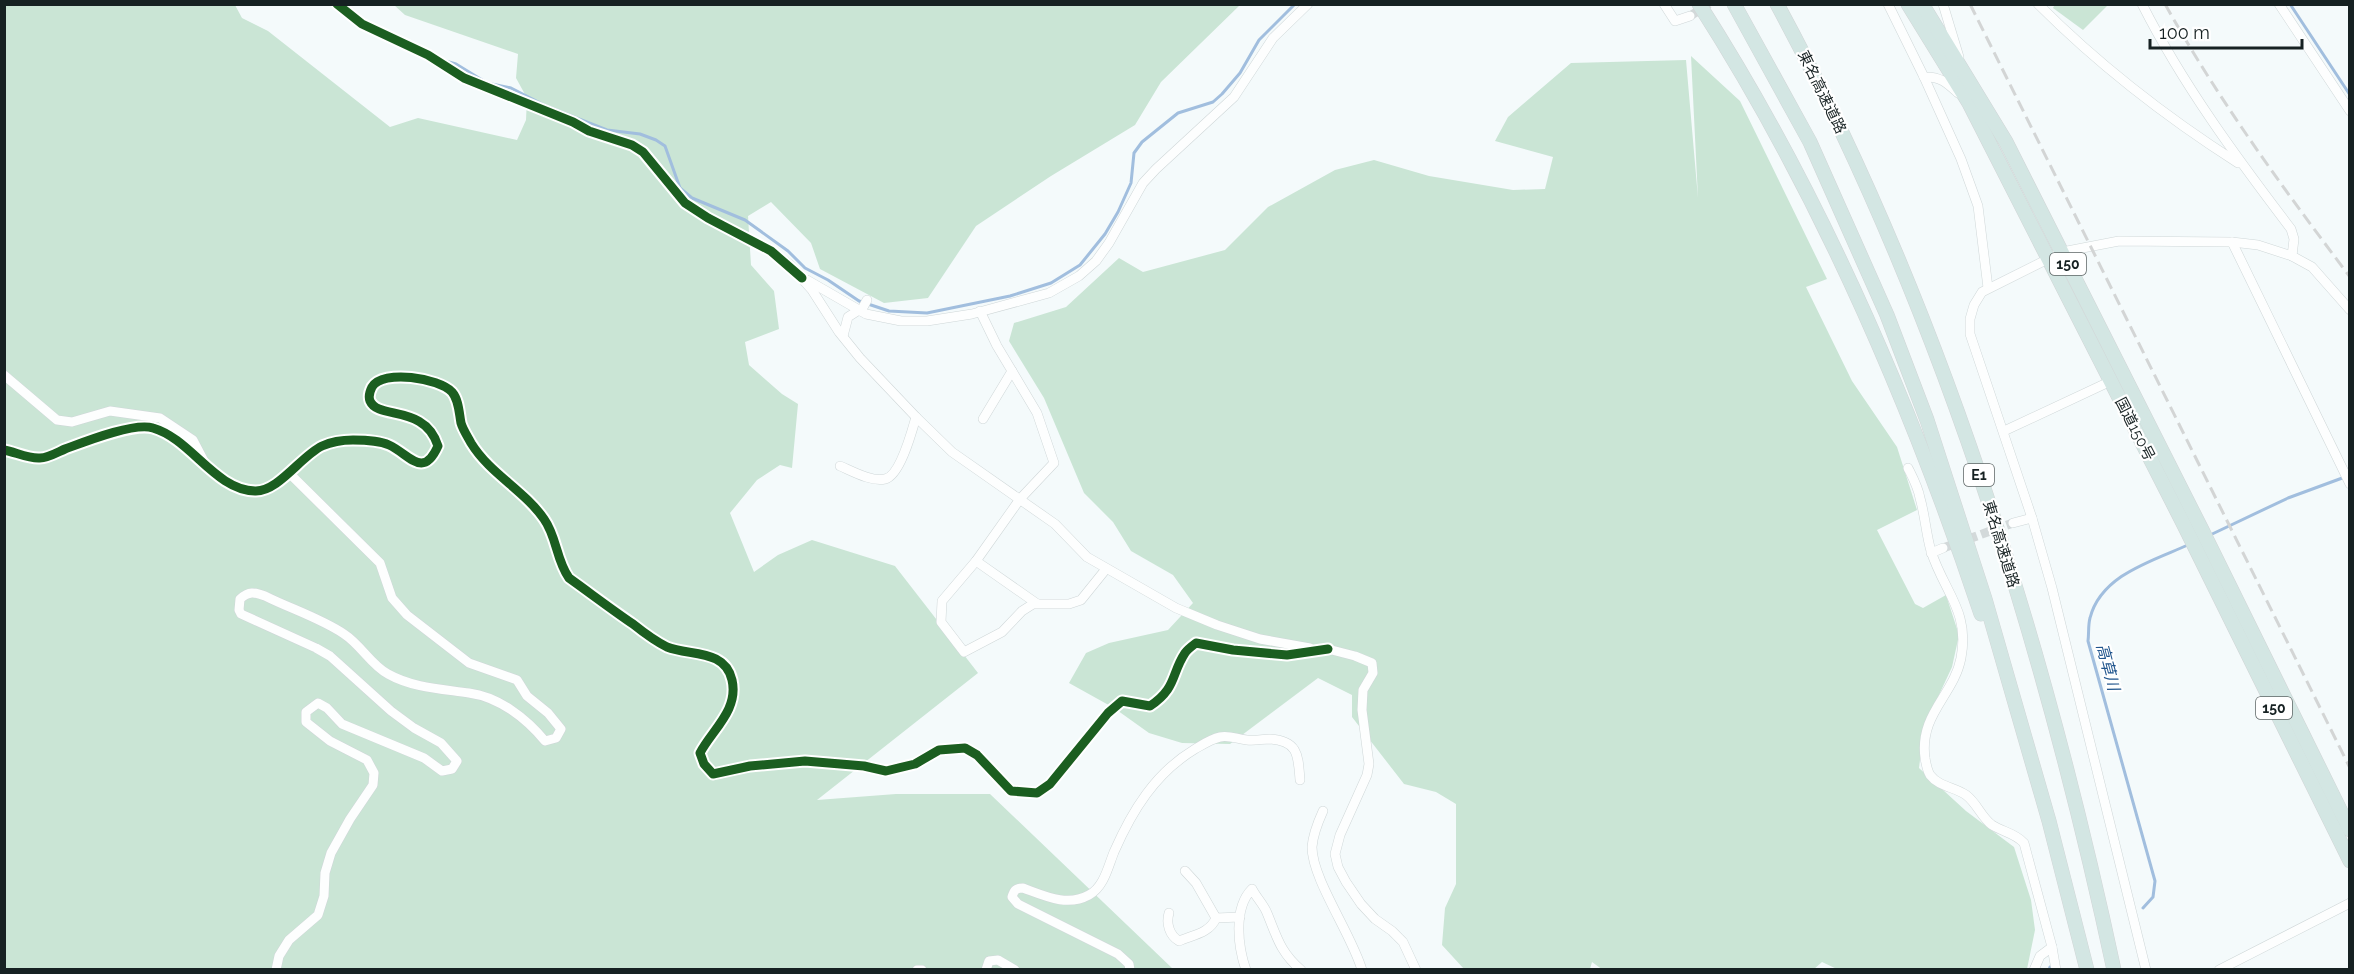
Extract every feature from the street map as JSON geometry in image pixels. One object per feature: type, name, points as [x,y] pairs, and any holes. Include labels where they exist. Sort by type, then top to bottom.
[{"type":"highway","name":"東名高速道路","points":[[1734,4],[1810,142],[1887,315],[1927,420],[1985,598],[2049,821],[2087,969]]},
{"type":"highway","name":"東名高速道路","points":[[1777,4],[1826,96],[1874,201],[1960,417],[2040,674],[2082,833],[2114,969]]},
{"type":"highway","name":"国道150号","points":[[1908,4],[1969,103],[2111,381],[2195,531],[2209,545],[2349,830]]},
{"type":"highway","name":"国道150号","points":[[1922,4],[2006,142],[2062,252],[2195,531],[2198,555],[2349,861]]},
{"type":"highway","name":"東名高速道路","points":[[1694,10],[1732,58],[1795,171],[1869,321],[1914,427],[1934,482],[1977,603],[2049,821]]},
{"type":"street","points":[[337,4],[362,24],[428,55],[464,78],[564,118],[589,131],[632,145],[643,152],[685,203],[708,218],[771,250],[802,278],[867,366],[916,417],[952,452],[1055,524],[1087,557],[1176,608],[1217,625],[1260,639],[1328,649],[1372,663],[1372,673],[1363,690],[1362,710],[1369,764],[1367,775],[1340,835],[1335,854],[1338,867],[1361,904],[1375,920],[1392,931],[1403,942],[1416,969]]},
{"type":"street","points":[[802,278],[860,310],[881,318],[901,321],[927,321],[980,312],[1048,293],[1079,276],[1096,261],[1109,243],[1143,183],[1155,169],[1234,97],[1273,38],[1308,4]]},
{"type":"street","points":[[1664,4],[1675,21],[1694,10]]},
{"type":"street","points":[[1888,4],[1924,76],[1961,159],[1978,206],[1988,288]]},
{"type":"street","points":[[1943,4],[1964,73]]},
{"type":"street","points":[[2038,4],[2069,35],[2121,79],[2193,134],[2244,166]]},
{"type":"street","points":[[2142,4],[2180,71],[2244,166],[2291,229],[2294,239],[2292,256]]},
{"type":"street","points":[[2279,4],[2349,111]]},
{"type":"street","points":[[1924,76],[1944,80],[1969,103]]},
{"type":"street","points":[[2146,969],[2078,689],[2032,518],[1970,334],[1970,319],[1974,305],[1982,292],[1988,288],[2062,252],[2119,241],[2232,242],[2258,245],[2292,256],[2312,267],[2349,310]]},
{"type":"street","points":[[2232,242],[2349,484]]},
{"type":"street","points":[[843,336],[848,317],[860,310],[867,300]]},
{"type":"street","points":[[980,312],[997,346],[1037,413],[1054,463],[1020,499],[976,561],[942,601],[941,622],[964,652],[1002,632],[1022,611],[1036,603],[1069,604],[1081,600],[1106,569]]},
{"type":"street","points":[[983,419],[1012,371]]},
{"type":"street","points":[[4,375],[57,420],[72,422],[110,411],[160,418],[193,440],[207,465]]},
{"type":"street","points":[[4,450],[40,459],[95,438],[129,429],[150,427],[177,440],[234,487],[256,491],[267,489],[322,446],[338,441],[355,440],[387,444],[414,462],[426,462],[433,458],[438,446],[434,434],[422,423],[410,417],[381,411],[374,406],[369,394],[378,380],[387,377],[422,380],[441,385],[453,393],[462,425],[484,461],[543,518],[552,532],[561,567],[569,578],[667,646],[717,658],[728,667],[733,681],[731,705],[723,722],[707,740],[700,753],[704,764],[713,774],[750,766],[805,761],[864,766],[886,771],[915,764],[939,750],[965,748],[977,755],[1011,791],[1037,793],[1050,784],[1108,713],[1122,701],[1150,706],[1159,700],[1173,683],[1185,653],[1196,643],[1233,650],[1287,655],[1328,649]]},
{"type":"street","points":[[2004,431],[2111,381]]},
{"type":"street","points":[[840,466],[876,478],[884,479],[891,476],[902,457],[916,417]]},
{"type":"street","points":[[1908,468],[1921,499],[1932,553],[1963,623],[1964,640],[1961,661],[1924,736],[1926,764],[1930,775],[1937,782],[1964,794],[1988,822],[2018,837],[2024,843],[2056,969]]},
{"type":"street","points":[[276,969],[279,956],[289,940],[318,915],[324,896],[325,873],[331,853],[373,785],[374,773],[367,760],[315,731],[306,722],[306,712],[318,703],[327,708],[342,724],[424,758],[442,771],[452,769],[457,761],[441,743],[414,728],[391,711],[330,656],[242,614],[239,610],[240,599],[246,594],[255,592],[342,633],[353,640],[387,674],[416,685],[472,693],[512,710],[530,723],[545,741],[556,738],[561,729],[548,713],[527,696],[517,680],[469,663],[407,615],[392,598],[380,563],[288,472]]},
{"type":"street","points":[[2013,523],[2032,518]]},
{"type":"street","points":[[1932,553],[1944,548]]},
{"type":"street","points":[[976,561],[1036,603]]},
{"type":"street","points":[[1130,969],[1129,964],[1118,954],[1025,909],[1012,897],[1014,891],[1017,888],[1023,888],[1055,899],[1072,901],[1091,894],[1104,880],[1128,822],[1155,783],[1175,762],[1218,737],[1229,736],[1244,740],[1270,739],[1286,742],[1294,747],[1298,754],[1300,780]]},
{"type":"street","points":[[1323,811],[1312,847],[1315,864],[1356,951],[1362,969]]},
{"type":"street","points":[[1185,872],[1196,883],[1216,918]]},
{"type":"street","points":[[1246,969],[1239,941],[1240,917],[1248,893],[1252,889],[1267,912],[1278,943],[1301,969]]},
{"type":"street","points":[[2219,969],[2349,903]]},
{"type":"street","points":[[1168,913],[1169,928],[1174,938],[1179,940],[1204,932],[1216,918]]},
{"type":"street","points":[[1216,918],[1240,917]]},
{"type":"street","points":[[2034,969],[2040,956],[2052,947]]},
{"type":"street","points":[[986,969],[989,961],[998,960],[1015,969]]},
{"type":"street","points":[[917,969],[922,969]]},
{"type":"green space","points":[[2055,4],[2108,5],[2083,30],[2053,8]]},
{"type":"green space","points":[[5,5],[235,5],[242,18],[268,31],[390,127],[418,118],[517,140],[526,120],[527,98],[516,78],[518,54],[405,15],[394,5],[1240,5],[1161,82],[1135,125],[1051,176],[976,226],[928,298],[884,303],[820,269],[811,243],[771,202],[748,216],[751,265],[774,291],[779,329],[745,342],[749,365],[782,394],[798,404],[792,468],[780,465],[757,480],[730,513],[754,572],[778,555],[812,540],[895,566],[978,673],[817,800],[896,794],[990,794],[1173,969],[5,970]]},
{"type":"green space","points":[[1691,56],[1740,101],[1827,279],[1806,287],[1852,381],[1897,447],[1917,510],[1877,530],[1915,604],[1923,608],[1946,595],[1959,635],[1952,667],[1924,727],[1919,768],[1966,811],[2014,847],[2031,900],[2035,930],[2027,969],[1839,970],[1822,962],[1813,970],[1603,970],[1592,962],[1590,969],[1464,969],[1442,945],[1445,908],[1456,884],[1456,804],[1436,792],[1404,784],[1352,717],[1352,695],[1318,678],[1230,744],[1182,743],[1149,733],[1114,708],[1069,683],[1086,653],[1109,643],[1168,630],[1193,603],[1173,575],[1131,551],[1113,522],[1084,493],[1044,398],[1009,341],[1014,323],[1066,307],[1119,258],[1143,272],[1225,250],[1268,207],[1335,170],[1374,160],[1429,176],[1513,190],[1545,189],[1553,157],[1495,141],[1508,117],[1571,63],[1686,60],[1698,198]]},
{"type":"waterway","points":[[442,60],[456,64],[487,83],[511,88],[546,106],[607,130],[640,134],[656,140],[665,146],[680,188],[692,198],[745,220],[788,251],[805,268],[859,301],[889,311],[927,313],[1010,296],[1051,283],[1080,265],[1105,234],[1118,212],[1131,183],[1134,153],[1142,142],[1178,113],[1213,102],[1222,94],[1240,73],[1259,40],[1295,4]]},
{"type":"waterway","points":[[2290,4],[2350,95]]},
{"type":"waterway","name":"高草川","points":[[2208,536],[2288,498],[2345,477]]},
{"type":"waterway","name":"高草川","points":[[2143,908],[2153,897],[2155,881],[2088,641],[2089,624],[2096,603],[2116,580],[2144,564],[2188,545]]},
{"type":"tunnel","points":[[1690,16],[1709,4]]},
{"type":"tunnel","points":[[1943,548],[2013,523]]},
{"type":"railway","points":[[1970,4],[2350,768]]},
{"type":"railway","points":[[2165,4],[2230,110],[2350,277]]},
{"type":"cycle path","points":[[337,4],[362,24],[428,55],[464,78],[573,122],[589,131],[632,145],[643,152],[685,203],[708,218],[771,251],[802,278]]},
{"type":"cycle path","points":[[4,450],[43,458],[109,434],[134,428],[153,428],[179,442],[215,474],[228,482],[241,488],[264,490],[281,480],[322,446],[345,440],[371,441],[389,445],[415,462],[427,461],[438,446],[432,433],[413,418],[375,407],[369,397],[372,387],[378,381],[387,378],[424,380],[445,387],[454,395],[462,426],[479,454],[527,499],[544,519],[552,533],[561,564],[569,578],[663,645],[714,658],[728,670],[732,680],[732,701],[700,753],[704,764],[713,774],[750,766],[805,761],[864,766],[886,771],[915,764],[939,750],[965,748],[977,755],[1011,791],[1037,793],[1050,784],[1108,713],[1122,701],[1150,706],[1159,699],[1169,687],[1185,653],[1196,643],[1233,650],[1287,655],[1328,649]]}]
